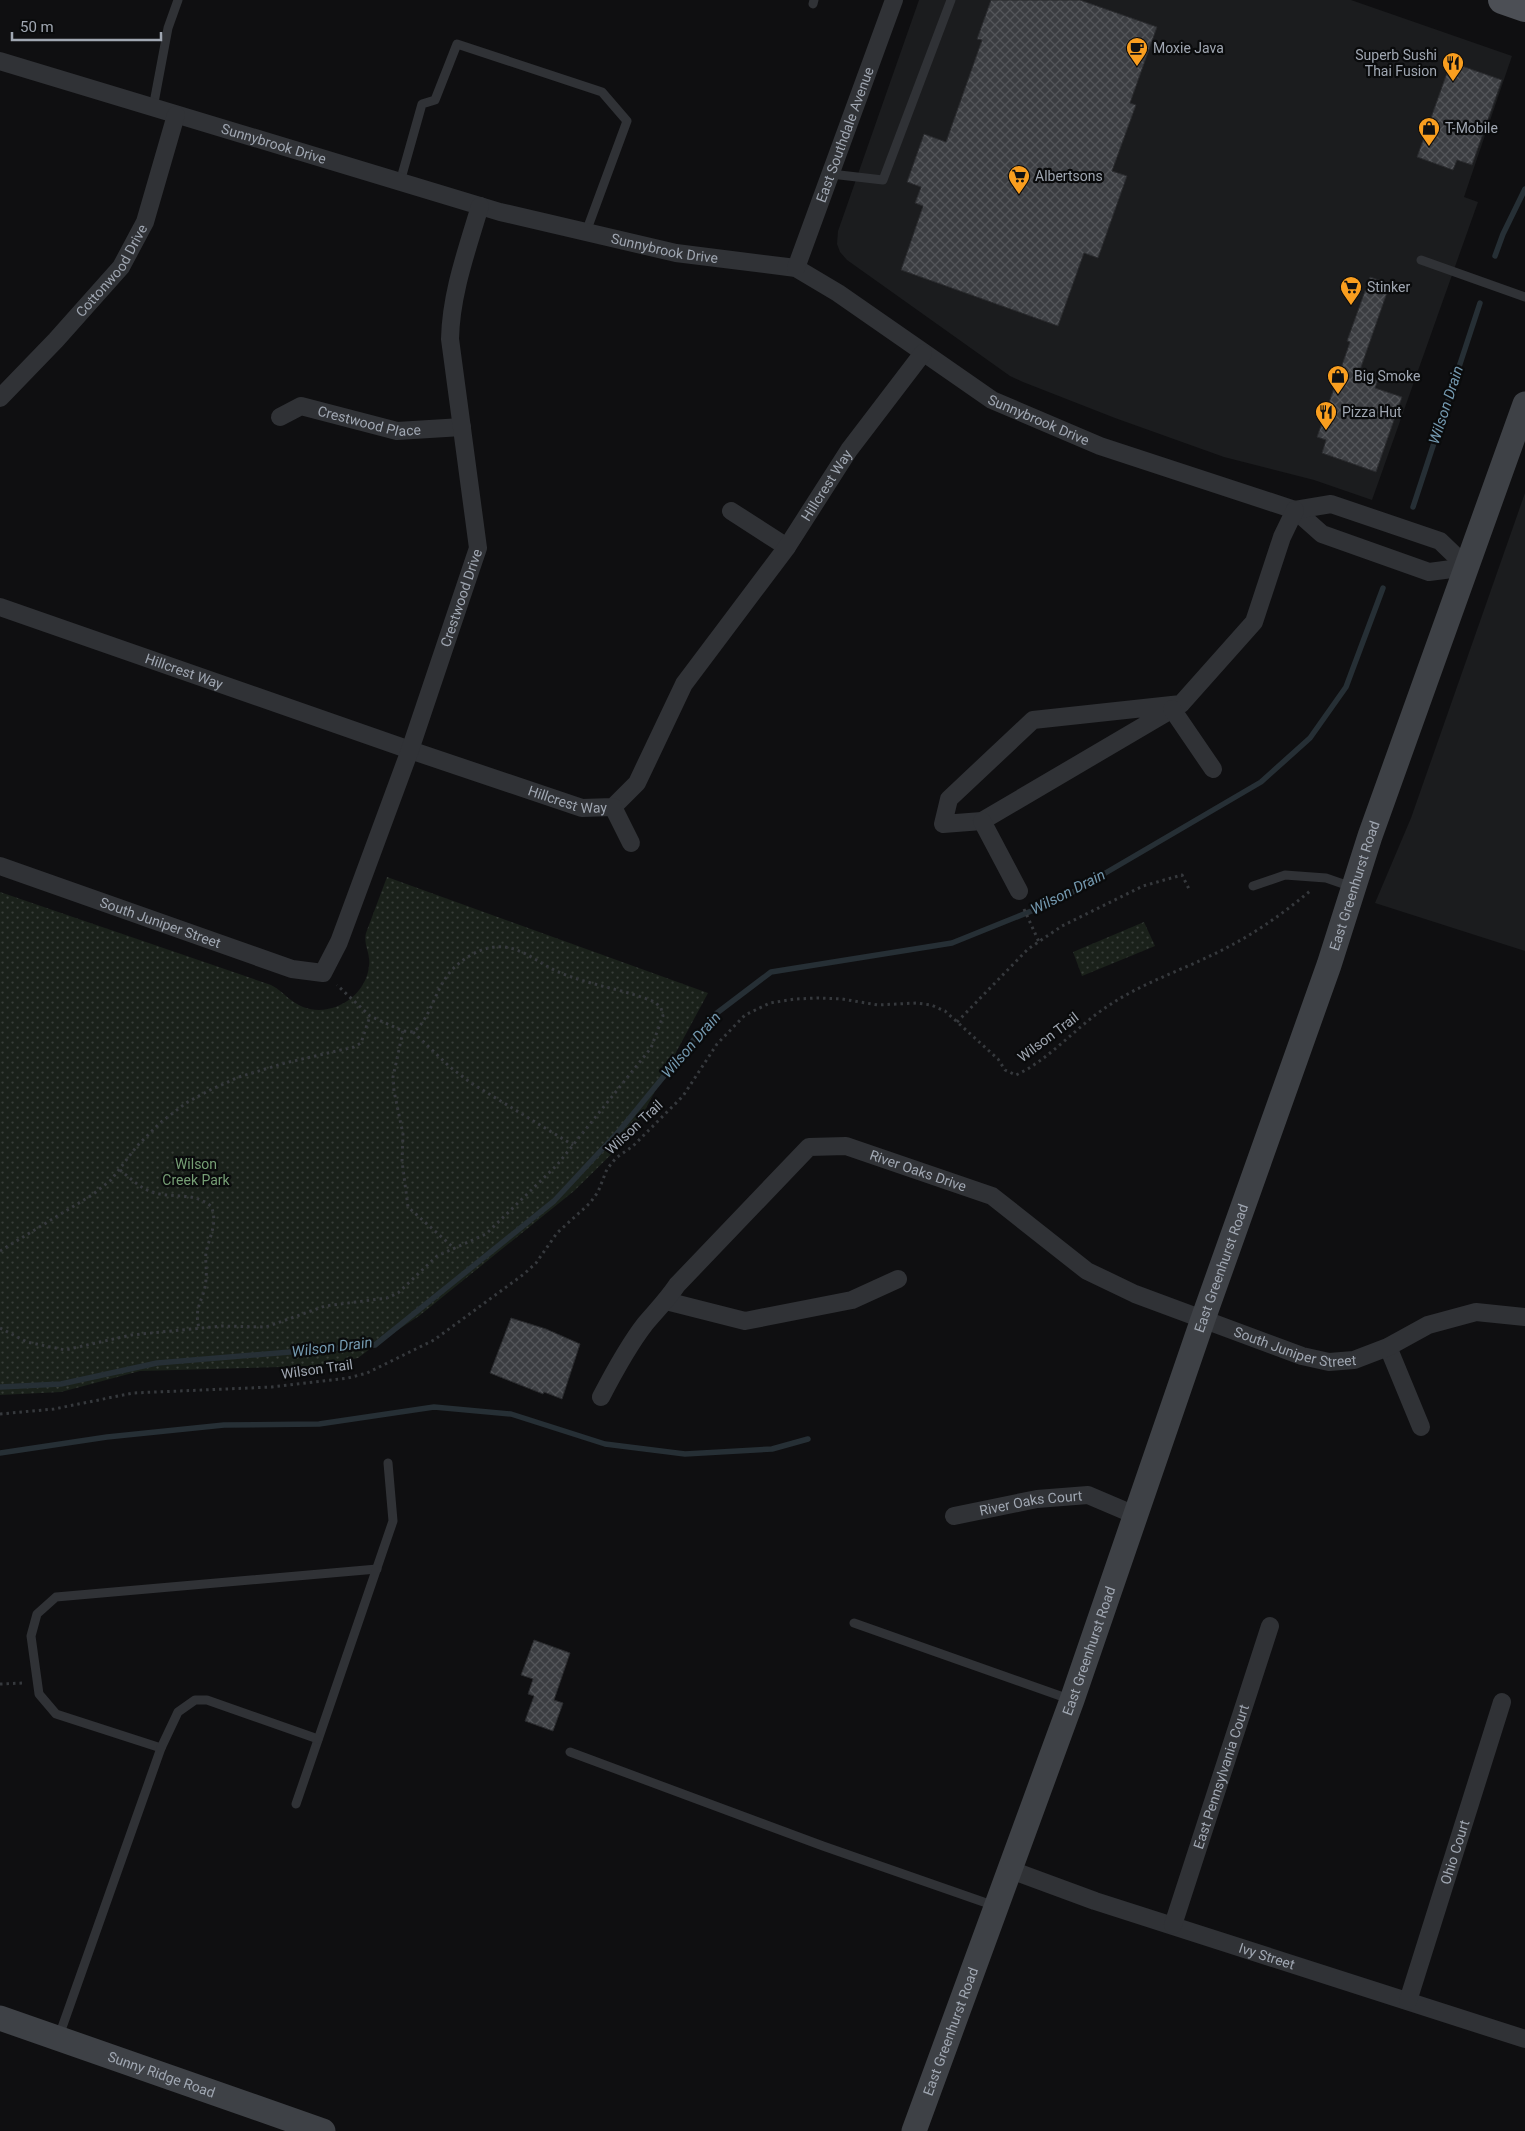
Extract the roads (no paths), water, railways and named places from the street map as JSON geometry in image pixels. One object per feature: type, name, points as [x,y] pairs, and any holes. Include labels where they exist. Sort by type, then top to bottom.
[{"type":"main road","points":[[1502,0],[1525,8]]},
{"type":"main road","name":"East Greenhurst Road","points":[[914,2131],[1072,1700],[1134,1515],[1329,965],[1353,888],[1525,404]]},
{"type":"main road","name":"Sunny Ridge Road","points":[[0,2018],[323,2131]]},
{"type":"street","name":"East Southdale Avenue","points":[[796,268],[894,0]]},
{"type":"street","name":"Sunnybrook Drive","points":[[0,62],[480,206],[676,253],[796,268],[838,293],[992,400],[1100,446],[1295,510],[1322,534],[1429,572],[1467,566]]},
{"type":"street","name":"Cottonwood Drive","points":[[0,398],[121,268],[145,222],[176,115]]},
{"type":"street","name":"Crestwood Drive","points":[[323,973],[339,942],[410,750],[478,548],[450,339],[456,286],[480,206]]},
{"type":"street","name":"Hillcrest Way","points":[[0,607],[582,808],[613,807],[636,783],[684,684],[787,547],[849,450],[923,353]]},
{"type":"street","name":"Crestwood Place","points":[[280,417],[302,406],[397,431],[462,427]]},
{"type":"street","name":"Sunnybrook Drive","points":[[1295,510],[1331,504],[1440,541],[1467,566]]},
{"type":"street","points":[[1177,707],[1033,720],[949,799],[943,824],[982,821],[1177,707],[1254,622],[1282,537],[1295,510]]},
{"type":"street","points":[[731,511],[787,547]]},
{"type":"street","points":[[1177,707],[1213,769]]},
{"type":"street","points":[[613,807],[631,843]]},
{"type":"street","points":[[982,821],[1021,899]]},
{"type":"street","name":"South Juniper Street","points":[[0,866],[292,969],[323,973]]},
{"type":"street","name":"River Oaks Drive","points":[[601,1397],[614,1371],[645,1325],[677,1285],[809,1147],[846,1146],[992,1196],[1087,1271],[1134,1294],[1203,1319]]},
{"type":"street","points":[[666,1301],[745,1321],[852,1300],[898,1279]]},
{"type":"street","name":"South Juniper Street","points":[[1203,1319],[1302,1356],[1329,1362],[1354,1360],[1388,1347],[1428,1325],[1476,1312],[1525,1317]]},
{"type":"street","points":[[1388,1347],[1421,1426]]},
{"type":"street","name":"River Oaks Court","points":[[954,1516],[1037,1499],[1088,1495],[1134,1515]]},
{"type":"street","name":"East Pennsylvania Court","points":[[1173,1925],[1270,1626]]},
{"type":"street","name":"Ohio Court","points":[[1408,2001],[1502,1702]]},
{"type":"street","name":"Ivy Street","points":[[1011,1870],[1063,1890],[1525,2039]]},
{"type":"lane","points":[[153,108],[168,28],[178,0]]},
{"type":"lane","points":[[831,174],[883,180],[951,0]]},
{"type":"lane","points":[[400,182],[422,104],[434,100],[458,44],[602,92],[627,120],[586,232]]},
{"type":"lane","points":[[1421,260],[1525,297]]},
{"type":"lane","points":[[1253,886],[1285,876],[1326,878],[1353,888]]},
{"type":"lane","points":[[296,1804],[393,1522],[388,1463]]},
{"type":"lane","points":[[161,1748],[56,1714],[39,1694],[31,1636],[37,1614],[56,1598],[376,1569]]},
{"type":"lane","points":[[854,1623],[1072,1700]]},
{"type":"lane","points":[[58,2038],[161,1748],[178,1712],[195,1700],[207,1700],[318,1739]]},
{"type":"lane","points":[[570,1752],[823,1846],[997,1907]]},
{"type":"waterway","name":"Wilson Drain","points":[[1495,256],[1503,234],[1525,189]]},
{"type":"waterway","name":"Wilson Drain","points":[[1413,507],[1480,303]]},
{"type":"waterway","name":"Wilson Drain","points":[[0,1387],[61,1384],[157,1363],[375,1345],[554,1201],[620,1130],[713,1016],[771,972],[952,943],[1061,899],[1261,782],[1310,738],[1346,687],[1383,588]]},
{"type":"waterway","points":[[0,1453],[107,1437],[224,1425],[319,1424],[434,1407],[511,1414],[605,1444],[685,1454],[772,1449],[808,1439]]},
{"type":"place","name":"Moxie Java","points":[[1137,67]]},
{"type":"place","name":"Superb Sushi Thai Fusion","points":[[1453,82]]},
{"type":"place","name":"T-Mobile","points":[[1429,147]]},
{"type":"place","name":"Albertsons","points":[[1019,195]]},
{"type":"place","name":"Stinker","points":[[1351,306]]},
{"type":"place","name":"Big Smoke","points":[[1338,395]]},
{"type":"place","name":"Pizza Hut","points":[[1326,431]]},
{"type":"park label","name":"Wilson Creek Park","points":[[196,1172]]}]
